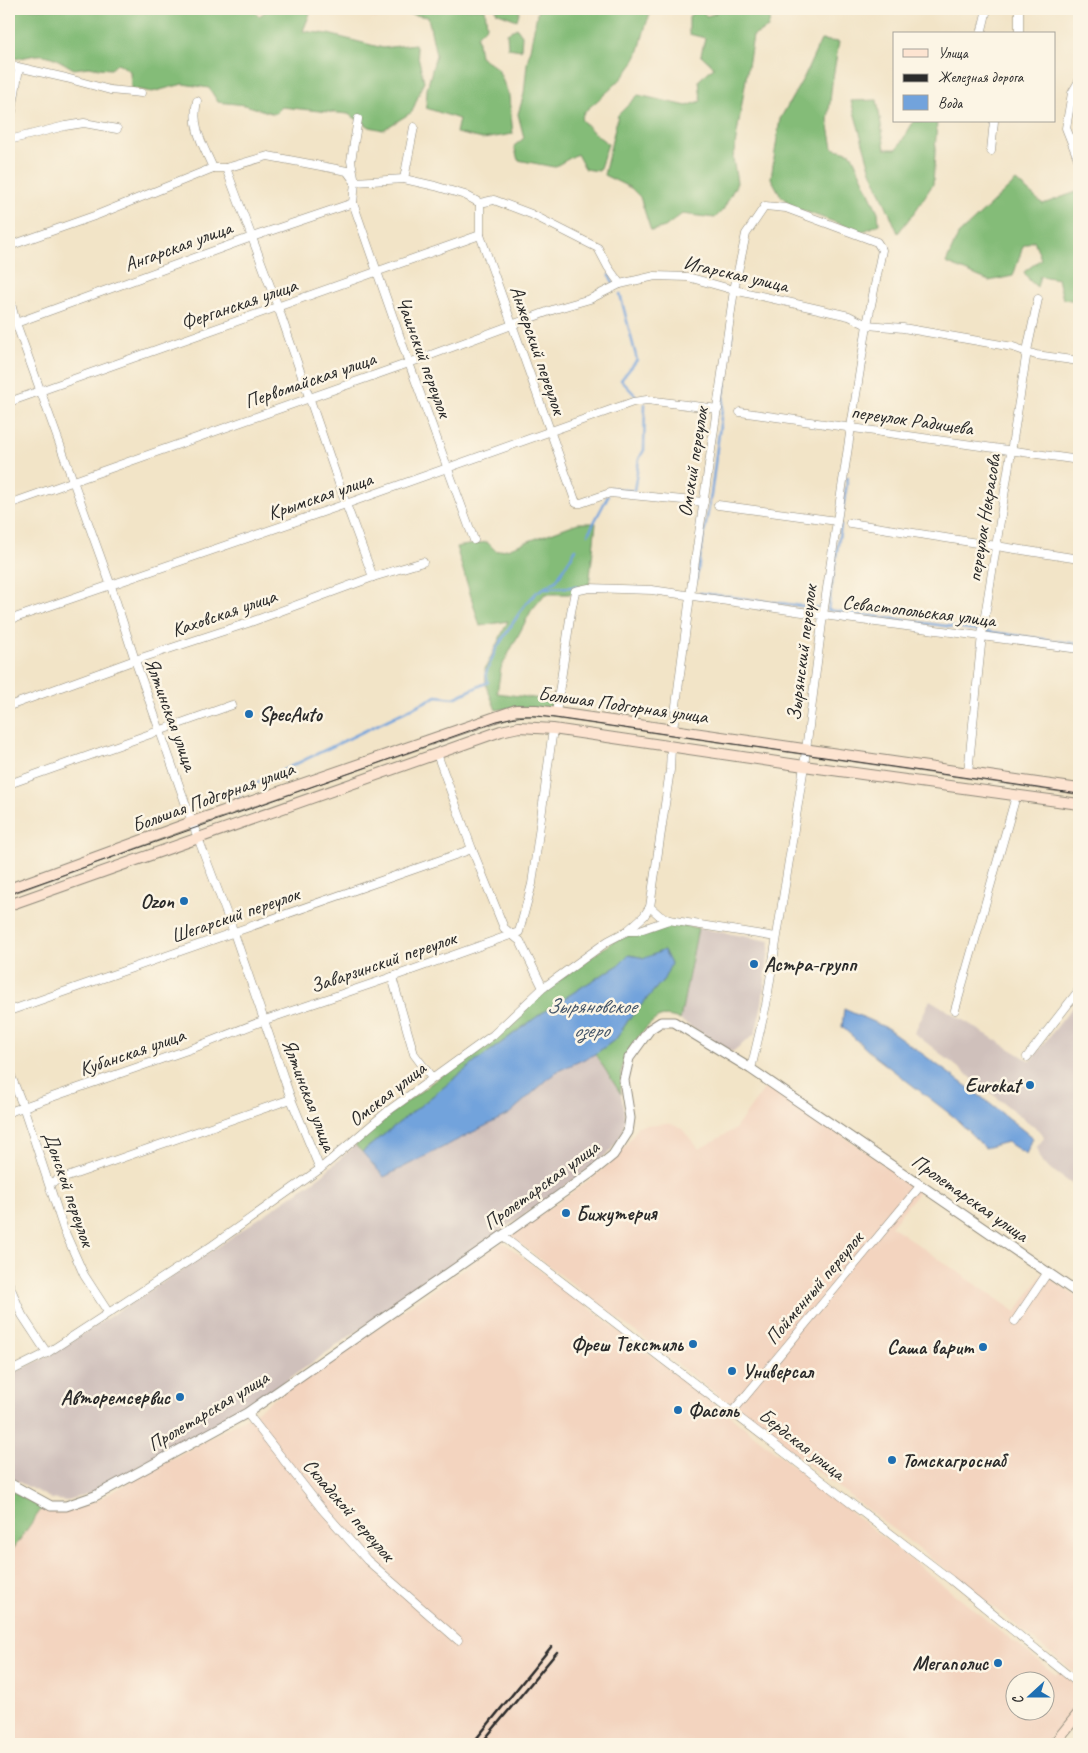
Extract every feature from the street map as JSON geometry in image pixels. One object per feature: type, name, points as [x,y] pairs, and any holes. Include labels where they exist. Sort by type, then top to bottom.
[{"type":"main road","name":"Большая Подгорная улица","points":[[9,889],[192,822],[516,710],[536,710],[673,729],[1079,789]]},
{"type":"main road","name":"Большая Подгорная улица","points":[[9,905],[501,731],[519,727],[554,729],[1079,804]]},
{"type":"main road","points":[[1054,1744],[1079,1713]]},
{"type":"street","points":[[982,32],[988,9]]},
{"type":"street","points":[[1019,32],[1020,9]]},
{"type":"street","points":[[9,65],[110,90],[141,93]]},
{"type":"street","points":[[9,122],[19,68]]},
{"type":"street","points":[[1079,81],[1072,93],[1066,128],[1079,161]]},
{"type":"street","points":[[197,100],[194,114],[196,130],[213,168]]},
{"type":"street","name":"Чаинский переулок","points":[[358,119],[351,161],[355,182],[353,203],[474,540]]},
{"type":"street","points":[[991,151],[994,122]]},
{"type":"street","points":[[9,138],[13,139],[84,123],[117,128]]},
{"type":"street","points":[[404,179],[414,127]]},
{"type":"street","points":[[9,246],[97,214],[213,168],[226,168],[268,156],[347,171],[355,182],[404,179],[436,186],[480,203],[494,200],[531,214],[598,248],[620,284]]},
{"type":"street","points":[[226,168],[278,307],[373,577]]},
{"type":"street","name":"Ангарская улица","points":[[16,322],[252,237],[353,203]]},
{"type":"street","name":"Анжерский переулок","points":[[480,203],[480,235],[575,501],[578,504],[610,493],[704,502]]},
{"type":"street","name":"Омский переулок","points":[[673,729],[734,290],[746,234],[765,206],[786,208],[877,242]]},
{"type":"street","name":"Ферганская улица","points":[[9,402],[480,235]]},
{"type":"street","name":"Зырянский переулок","points":[[751,1070],[766,1005],[804,766],[823,615],[851,427],[867,325],[882,250],[877,242]]},
{"type":"street","name":"Игарская улица","points":[[620,284],[655,276],[688,277],[734,290],[849,316],[867,325],[903,328],[1014,347],[1036,355],[1079,361]]},
{"type":"street","name":"Первомайская улица","points":[[9,504],[409,363],[555,309],[590,299],[620,284]]},
{"type":"street","name":"Ялтинская улица","points":[[9,296],[16,322],[111,586],[198,839],[234,933],[291,1100],[320,1169]]},
{"type":"street","name":"переулок Некрасова","points":[[968,773],[982,635],[998,546],[1027,351],[1038,299]]},
{"type":"street","name":"Крымская улица","points":[[9,620],[346,504],[633,402],[642,400],[718,409]]},
{"type":"street","name":"переулок Радищева","points":[[740,412],[1079,460]]},
{"type":"street","points":[[718,505],[837,521]]},
{"type":"street","points":[[850,523],[1079,559]]},
{"type":"street","name":"Каховская улица","points":[[9,706],[135,660],[248,623],[373,577],[423,562]]},
{"type":"street","name":"Севастопольская улица","points":[[556,713],[571,612],[576,591],[589,588],[652,590],[1079,649]]},
{"type":"street","points":[[9,784],[232,705]]},
{"type":"street","points":[[512,934],[519,932],[532,884],[554,729]]},
{"type":"street","points":[[627,932],[644,916],[650,907],[670,770],[671,747]]},
{"type":"street","points":[[437,754],[504,928],[520,941],[543,988]]},
{"type":"street","points":[[955,1010],[1016,796]]},
{"type":"street","name":"Шегарский переулок","points":[[9,1011],[472,849]]},
{"type":"street","points":[[650,907],[660,916],[670,920]]},
{"type":"street","name":"Омская улица","points":[[9,1372],[47,1353],[213,1244],[320,1169],[388,1112],[493,1035],[543,988],[608,941],[627,932],[637,931],[670,920],[776,937]]},
{"type":"street","name":"Заварзинский переулок","points":[[264,1020],[512,934]]},
{"type":"street","points":[[392,977],[414,1054],[432,1078]]},
{"type":"street","points":[[1027,1057],[1079,990]]},
{"type":"street","name":"Кубанская улица","points":[[9,1112],[264,1020]]},
{"type":"street","name":"Пролетарская улица","points":[[9,1483],[51,1506],[66,1506],[96,1496],[247,1413],[502,1236],[592,1172],[621,1146],[628,1132],[630,1118],[624,1080],[629,1058],[650,1028],[661,1022],[674,1022],[751,1070],[1079,1294]]},
{"type":"street","name":"Донской переулок","points":[[9,1071],[50,1183],[64,1230],[84,1275],[108,1312]]},
{"type":"street","points":[[50,1183],[291,1100]]},
{"type":"street","name":"Пойменный переулок","points":[[733,1411],[921,1185]]},
{"type":"street","name":"Бердская улица","points":[[502,1236],[944,1574],[1079,1684]]},
{"type":"street","points":[[1015,1321],[1048,1272]]},
{"type":"street","points":[[9,1284],[22,1315],[47,1353]]},
{"type":"street","name":"Складской переулок","points":[[247,1413],[321,1508],[367,1560],[458,1640]]},
{"type":"shaded area","points":[[334,9],[379,9],[377,19]]},
{"type":"shaded area","points":[[698,928],[770,941],[762,1004],[755,1034],[732,1052],[680,1020]]},
{"type":"shaded area","points":[[1079,999],[1079,1189],[1042,1163],[1037,1147],[1044,1138],[1042,1133],[914,1033],[930,1000],[1030,1061]]},
{"type":"shaded area","points":[[595,1054],[621,1094],[625,1118],[623,1131],[617,1142],[610,1151],[589,1169],[243,1411],[93,1492],[65,1501],[52,1499],[9,1477],[9,1375],[48,1356],[216,1248],[322,1175],[355,1145],[384,1177],[509,1114],[556,1072]]},
{"type":"shaded area","points":[[767,1085],[921,1189],[891,1226],[1016,1312],[1043,1273],[1079,1298],[1079,1676],[953,1575],[510,1236],[595,1176],[616,1158],[634,1134],[637,1126],[666,1123],[676,1125],[682,1129],[699,1149],[735,1129]]},
{"type":"shaded area","points":[[503,1242],[729,1415],[1050,1670],[1006,1670],[1006,1720],[1056,1720],[1056,1675],[1060,1670],[1076,1685],[1079,1695],[1077,1705],[1046,1744],[9,1744],[9,1555],[42,1508],[48,1511],[67,1512],[98,1500],[248,1417]]},
{"type":"green space","points":[[9,9],[252,9],[259,16],[269,9],[302,9],[311,11],[303,31],[328,34],[383,48],[415,44],[424,81],[412,112],[383,130],[370,127],[348,114],[282,107],[275,114],[245,105],[218,102],[209,88],[183,84],[152,92],[131,88],[130,71],[118,63],[111,69],[88,67],[74,69],[56,59],[42,55],[9,58]]},
{"type":"green space","points":[[408,9],[485,9],[487,26],[477,36],[480,56],[498,69],[509,96],[513,134],[483,139],[456,133],[459,119],[426,108],[427,89],[436,55],[428,17],[408,14]]},
{"type":"green space","points":[[496,9],[520,9],[517,20],[496,12]]},
{"type":"green space","points":[[538,9],[653,9],[633,64],[614,86],[584,112],[581,119],[608,144],[599,171],[585,169],[577,154],[554,167],[518,160],[514,146],[524,138],[518,114],[524,94],[527,64]]},
{"type":"green space","points":[[699,9],[707,16],[716,13],[717,9],[772,9],[768,28],[753,36],[733,158],[737,183],[723,210],[715,218],[682,214],[665,227],[651,231],[640,197],[631,188],[604,175],[618,115],[638,95],[687,106],[701,101],[699,80],[714,67],[701,55],[705,38],[689,34],[689,16]]},
{"type":"green space","points":[[517,28],[522,35],[521,50],[508,48],[507,33]]},
{"type":"green space","points":[[821,40],[839,42],[828,121],[833,148],[851,153],[878,212],[879,224],[862,232],[793,207],[781,196],[771,178],[780,119],[804,77]]},
{"type":"green space","points":[[877,100],[885,149],[897,149],[913,122],[937,122],[933,184],[898,233],[870,168],[851,101]]},
{"type":"green space","points":[[1016,181],[1043,204],[1079,191],[1079,301],[1063,299],[1058,279],[1040,276],[1037,287],[1030,281],[1024,272],[1041,259],[1034,240],[1023,246],[1013,276],[989,281],[946,263],[958,235]]},
{"type":"green space","points":[[578,523],[596,523],[589,586],[569,594],[545,594],[531,611],[501,668],[497,693],[555,701],[554,710],[515,707],[496,710],[486,685],[485,669],[508,621],[480,626],[456,547],[487,542],[496,551],[507,549]]},
{"type":"green space","points":[[670,923],[698,928],[680,1020],[665,1016],[660,1017],[651,1023],[640,1035],[624,1059],[621,1076],[621,1094],[595,1054],[616,1039],[629,1019],[664,979],[645,958],[629,955],[619,965],[542,1013],[478,1060],[362,1152],[355,1145],[434,1081],[496,1038],[544,991],[611,943]]},
{"type":"green space","points":[[9,1489],[42,1508],[9,1555]]},
{"type":"water","name":"Зыряновское озеро","points":[[664,950],[671,964],[664,979],[629,1019],[616,1039],[595,1054],[556,1072],[509,1114],[384,1177],[362,1152],[478,1060],[542,1013],[619,965],[629,955],[645,958]]},
{"type":"water","points":[[844,1009],[887,1028],[984,1099],[1033,1138],[1026,1154],[1007,1142],[985,1148],[954,1117],[873,1055],[842,1027]]},
{"type":"waterway","points":[[609,275],[614,284]]},
{"type":"waterway","points":[[620,294],[637,360],[621,380],[637,397]]},
{"type":"waterway","points":[[696,581],[711,495],[732,332]]},
{"type":"waterway","points":[[611,488],[634,491],[639,459],[644,450],[645,404]]},
{"type":"waterway","points":[[841,520],[848,477]]},
{"type":"waterway","points":[[588,534],[608,496]]},
{"type":"waterway","points":[[841,525],[828,610],[1079,644]]},
{"type":"waterway","points":[[226,805],[236,801],[242,790],[437,696],[454,698],[488,682],[486,673],[496,649],[524,606],[537,592],[556,581],[576,549]]},
{"type":"waterway","points":[[545,588],[577,587]]},
{"type":"waterway","points":[[700,593],[818,608]]},
{"type":"tram line","points":[[9,894],[497,721],[520,717],[555,718],[1079,794]]},
{"type":"railway","points":[[472,1744],[551,1647]]},
{"type":"railway","points":[[484,1740],[557,1652]]},
{"type":"place","name":"SpecAuto","points":[[249,714]]},
{"type":"place","name":"Ozon","points":[[184,901]]},
{"type":"place","name":"Астра-групп","points":[[754,964]]},
{"type":"place","name":"Eurokat","points":[[1030,1085]]},
{"type":"place","name":"Бижутерия","points":[[566,1213]]},
{"type":"place","name":"Фреш Текстиль","points":[[693,1344]]},
{"type":"place","name":"Саша варит","points":[[983,1347]]},
{"type":"place","name":"Универсал","points":[[732,1371]]},
{"type":"place","name":"Авторемсервис","points":[[180,1397]]},
{"type":"place","name":"Фасоль","points":[[678,1410]]},
{"type":"place","name":"Томскагроснаб","points":[[892,1460]]},
{"type":"place","name":"Мегаполис","points":[[998,1663]]}]
